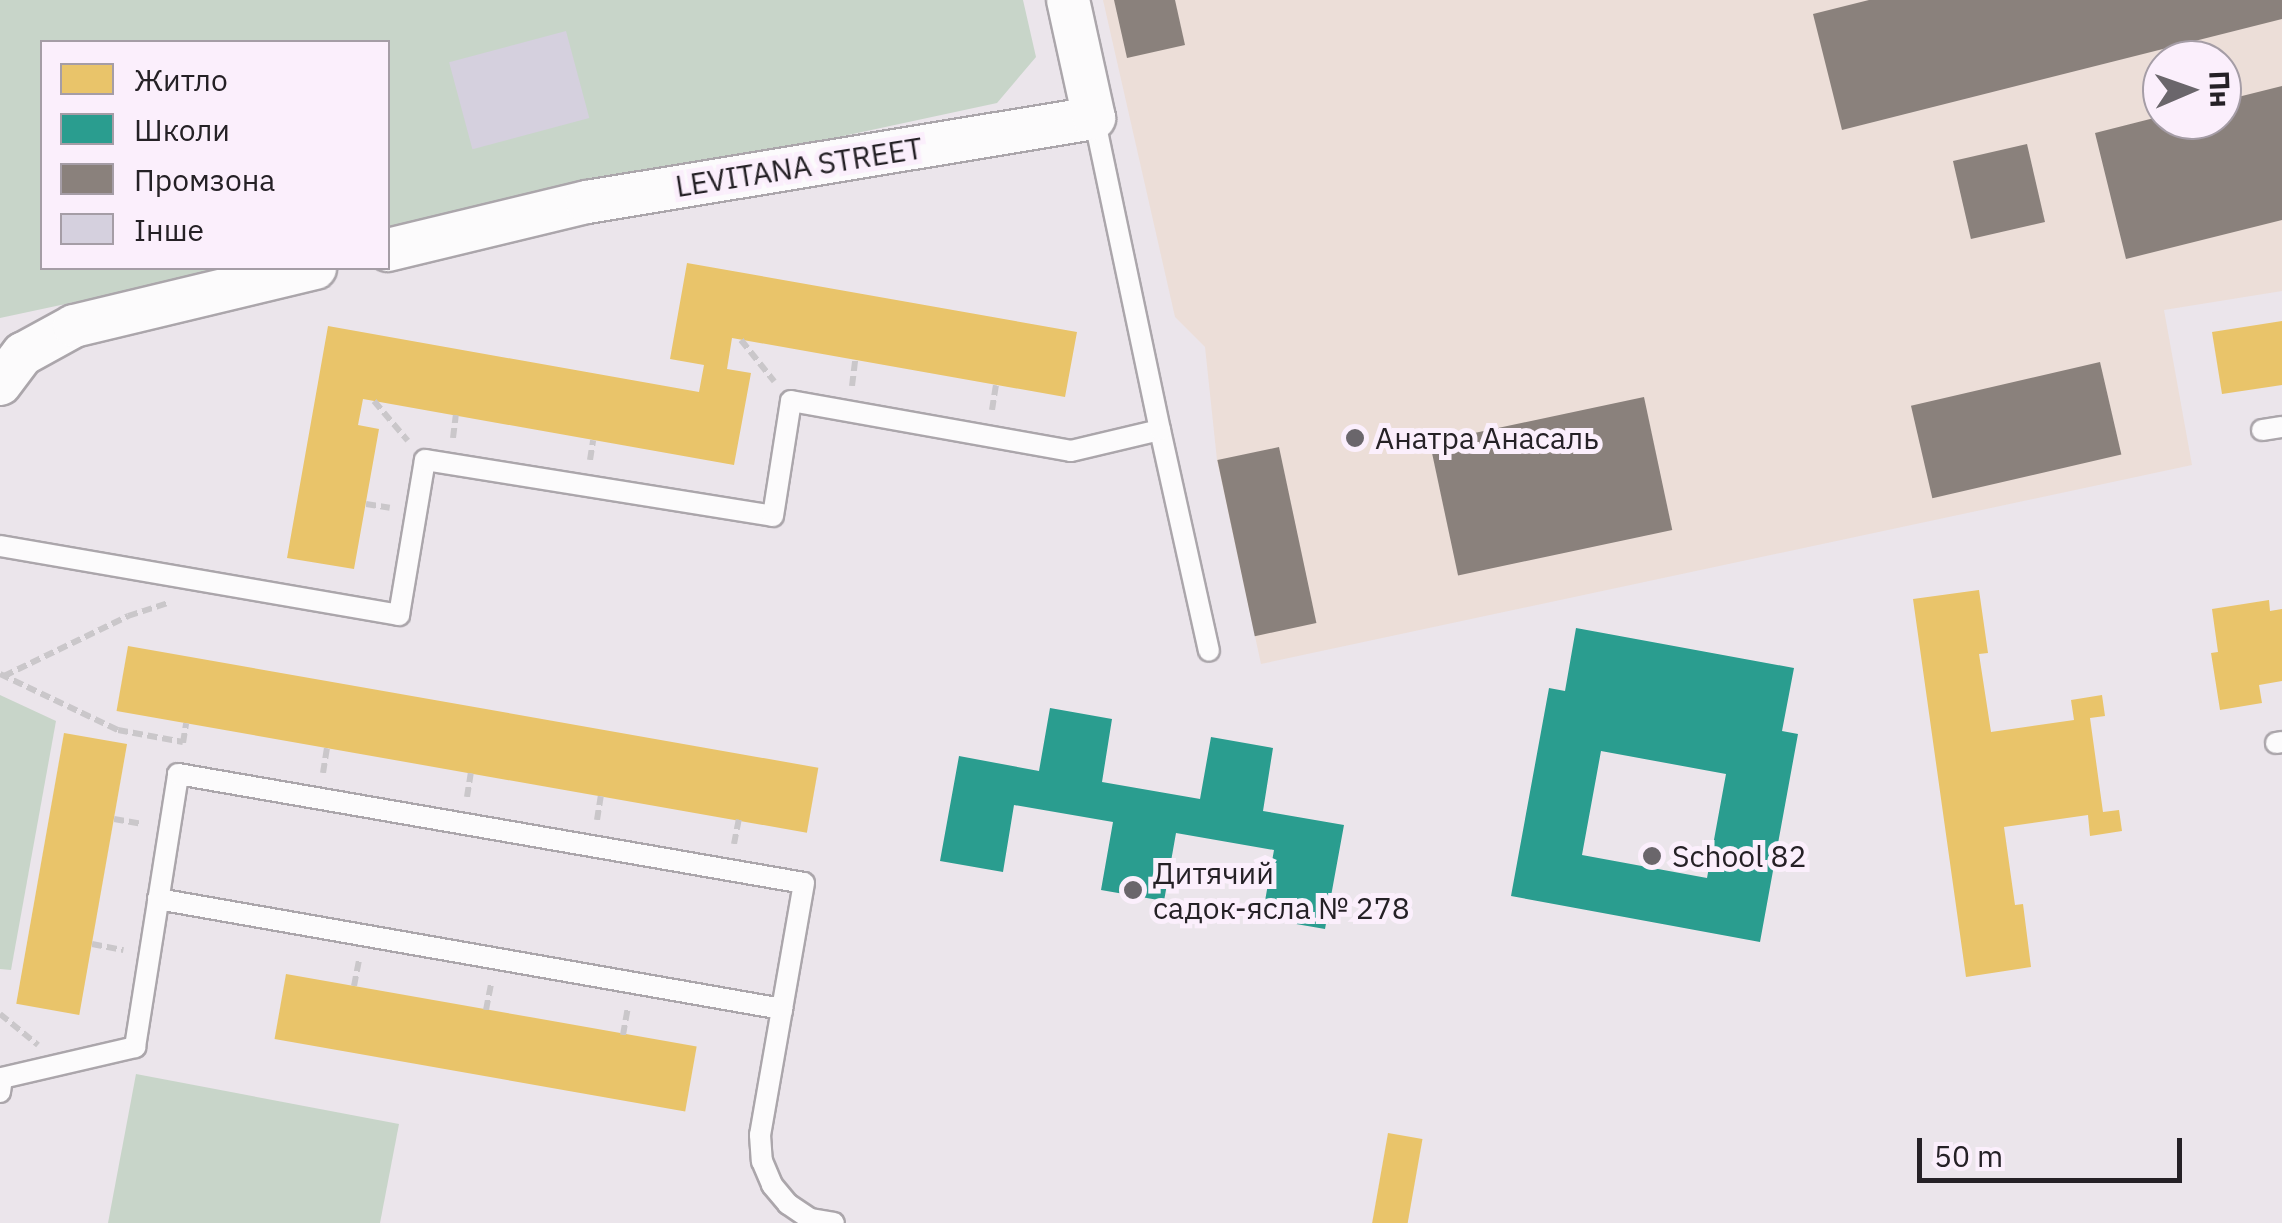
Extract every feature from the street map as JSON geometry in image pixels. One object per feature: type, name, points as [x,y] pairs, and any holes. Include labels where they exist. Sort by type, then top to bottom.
[{"type":"street","points":[[1068,0],[1094,118]]},
{"type":"street","name":"LEVITANA STREET","points":[[390,250],[586,202],[1094,118]]},
{"type":"street","points":[[0,384],[23,354],[74,326],[307,270]]},
{"type":"lane","points":[[1094,118],[1209,651]]},
{"type":"lane","points":[[0,546],[399,615],[425,460],[773,516],[791,401],[1071,451],[1160,430]]},
{"type":"lane","points":[[0,1092],[2,1078],[135,1048],[178,774],[804,883],[760,1136],[762,1161],[772,1184],[788,1204],[810,1218],[834,1223]]},
{"type":"lane","points":[[158,899],[782,1008]]},
{"type":"path","points":[[741,340],[791,401]]},
{"type":"path","points":[[374,401],[425,460]]},
{"type":"path","points":[[2,674],[128,616],[172,602],[185,578]]},
{"type":"path","points":[[2,674],[118,730],[183,742]]},
{"type":"path","points":[[0,1014],[62,1064]]},
{"type":"shaded area","points":[[0,0],[1023,0],[1036,57],[997,103],[390,234],[390,40],[40,40],[40,270],[225,270],[0,318]]},
{"type":"shaded area","points":[[1103,0],[2282,0],[2282,291],[2164,310],[2192,465],[1261,664],[1217,460],[1205,347],[1175,317]]},
{"type":"shaded area","points":[[0,695],[56,721],[11,970],[0,969]]},
{"type":"shaded area","points":[[136,1074],[399,1124],[380,1223],[108,1223]]},
{"type":"building: Житло","points":[[687,263],[1077,332],[1065,397],[732,338],[727,369],[751,373],[734,465],[363,399],[358,425],[379,429],[354,569],[287,558],[328,326],[699,392],[704,365],[670,359]]},
{"type":"building: Житло","points":[[2282,321],[2282,385],[2222,394],[2212,332]]},
{"type":"building: Житло","points":[[1979,590],[1988,653],[1979,654],[1991,732],[2074,720],[2071,700],[2102,695],[2105,716],[2090,718],[2103,812],[2119,810],[2122,831],[2090,836],[2088,815],[2004,827],[2015,905],[2023,904],[2031,967],[1966,977],[1913,599]]},
{"type":"building: Житло","points":[[2269,600],[2270,611],[2282,609],[2282,681],[2259,685],[2262,703],[2220,710],[2211,653],[2218,652],[2212,609]]},
{"type":"building: Житло","points":[[128,646],[818,768],[807,833],[117,711]]},
{"type":"building: Житло","points":[[64,733],[127,744],[79,1015],[16,1004]]},
{"type":"building: Житло","points":[[286,974],[697,1046],[685,1111],[275,1039]]},
{"type":"building: Житло","points":[[1388,1133],[1422,1139],[1408,1223],[1372,1223]]},
{"type":"building: Школи","points":[[1576,628],[1794,668],[1782,731],[1798,734],[1760,942],[1511,896],[1549,688],[1565,691]],"holes":[[[1601,751],[1726,774],[1707,878],[1582,855]]]},
{"type":"building: Школи","points":[[1050,708],[1112,719],[1102,782],[1200,799],[1211,737],[1273,748],[1263,811],[1344,825],[1325,929],[1262,918],[1274,850],[1176,833],[1164,901],[1101,890],[1113,822],[1014,805],[1003,872],[940,861],[959,756],[1039,771]]},
{"type":"building: Промзона","points":[[1114,0],[1175,0],[1185,45],[1127,58]]},
{"type":"building: Промзона","points":[[1869,0],[2282,0],[2282,19],[2199,40],[2142,40],[2142,54],[1842,130],[1813,14]]},
{"type":"building: Промзона","points":[[2282,86],[2282,220],[2126,259],[2095,133],[2142,121],[2142,140],[2242,140],[2242,96]]},
{"type":"building: Промзона","points":[[2027,144],[2045,222],[1971,239],[1953,161]]},
{"type":"building: Промзона","points":[[2100,362],[2121,455],[1932,498],[1911,406]]},
{"type":"building: Промзона","points":[[1644,397],[1672,530],[1458,576],[1430,443]]},
{"type":"building: Промзона","points":[[1279,447],[1316,623],[1255,636],[1217,460]]},
{"type":"building: Інше","points":[[566,31],[589,118],[472,149],[449,62]]},
{"type":"place","name":"Анатра Анасаль","points":[[1355,438]]},
{"type":"place","name":"School 82","points":[[1652,856]]},
{"type":"place","name":"Дитячий садок-ясла № 278","points":[[1133,890]]}]
